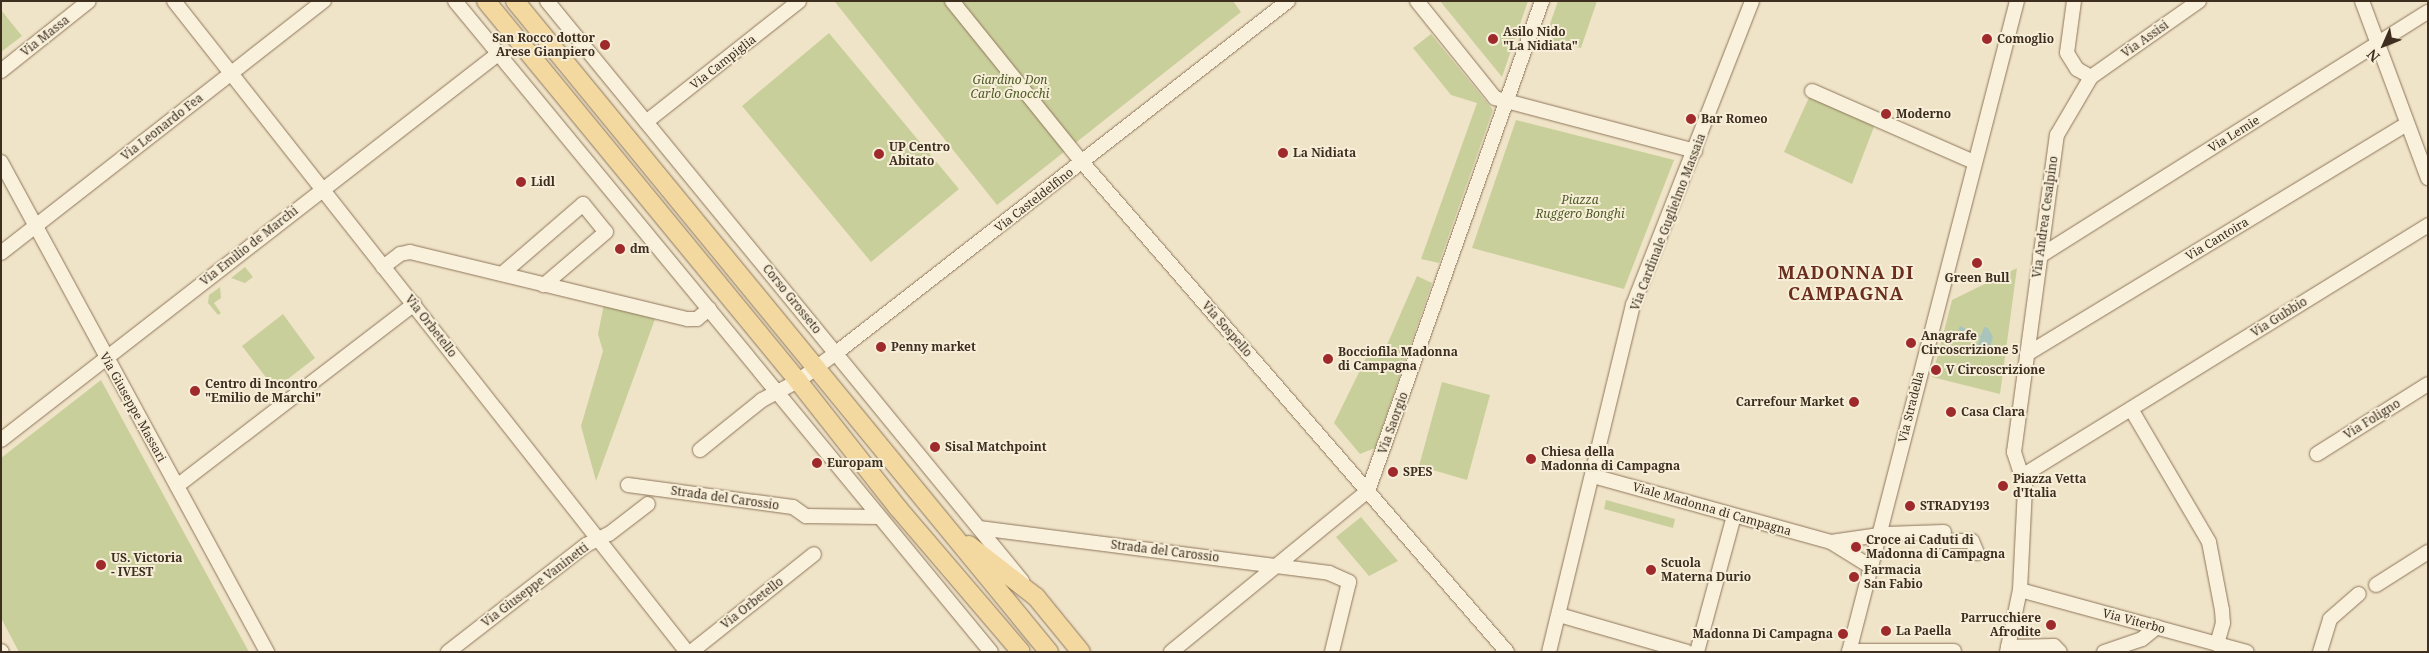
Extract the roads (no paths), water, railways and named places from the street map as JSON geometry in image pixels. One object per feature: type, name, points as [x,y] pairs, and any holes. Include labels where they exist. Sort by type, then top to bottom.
[{"type":"main road","points":[[486,1],[798,381],[902,512],[1021,652]]},
{"type":"main road","name":"Corso Grosseto","points":[[515,1],[814,369],[1049,652]]},
{"type":"main road","points":[[902,512],[927,551],[1008,652]]},
{"type":"main road","name":"Corso Grosseto","points":[[936,517],[1036,597],[1081,652]]},
{"type":"street","name":"Via Massa","points":[[1,71],[89,1]]},
{"type":"street","name":"Via Orbetello","points":[[174,1],[686,652]]},
{"type":"street","name":"Via Leonardo Fea","points":[[1,253],[324,1]]},
{"type":"street","points":[[455,1],[991,652]]},
{"type":"street","name":"Corso Grosseto","points":[[547,1],[1036,597]]},
{"type":"street","name":"Via Campiglia","points":[[646,122],[799,1]]},
{"type":"street","name":"Via Sospello","points":[[952,1],[1082,162],[1507,652]]},
{"type":"street","name":"Via Casteldelfino","points":[[776,391],[798,381],[836,353],[1288,1]]},
{"type":"street","points":[[1417,1],[1495,98],[1696,151]]},
{"type":"street","name":"Via Saorgio","points":[[1368,491],[1542,1]]},
{"type":"street","name":"Via Cardinale Guglielmo Massaia","points":[[1551,650],[1633,305],[1696,151],[1752,1]]},
{"type":"street","name":"Via Stradella","points":[[1849,651],[2017,1]]},
{"type":"street","points":[[2074,1],[2067,53],[2076,69],[2091,77]]},
{"type":"street","name":"Via Assisi","points":[[2091,77],[2199,1]]},
{"type":"street","points":[[2362,1],[2379,42],[2428,178]]},
{"type":"street","name":"Via Lemie","points":[[2040,256],[2428,12]]},
{"type":"street","name":"Via Emilio de Marchi","points":[[1,440],[498,54]]},
{"type":"street","name":"Via Andrea Cesalpino","points":[[2022,476],[2014,452],[2057,136],[2091,77]]},
{"type":"street","points":[[1812,91],[1974,162]]},
{"type":"street","name":"Via Cantoira","points":[[2027,354],[2407,124]]},
{"type":"street","name":"Via Giuseppe Massari","points":[[1,162],[267,652]]},
{"type":"street","points":[[502,274],[583,204],[606,232],[544,285]]},
{"type":"street","name":"Via Gubbio","points":[[2022,476],[2428,225]]},
{"type":"street","points":[[383,267],[400,254],[410,252],[692,320],[709,309]]},
{"type":"street","points":[[177,486],[414,304]]},
{"type":"street","name":"Via Foligno","points":[[2317,454],[2428,384]]},
{"type":"street","points":[[700,450],[776,391]]},
{"type":"street","points":[[2131,409],[2209,542],[2222,610],[2223,623],[2217,644]]},
{"type":"street","name":"Viale Madonna di Campagna","points":[[1593,476],[1831,542],[1870,567]]},
{"type":"street","points":[[2022,476],[2025,486],[2020,590],[2007,649],[2054,646],[2060,652]]},
{"type":"street","name":"Strada del Carossio","points":[[628,485],[793,507],[806,516],[878,517]]},
{"type":"street","points":[[1171,652],[1368,491]]},
{"type":"street","name":"Via Giuseppe Vaninetti","points":[[448,652],[586,545],[598,540],[648,504]]},
{"type":"street","points":[[1697,652],[1734,516]]},
{"type":"street","name":"Strada del Carossio","points":[[980,528],[1280,564],[1329,573],[1349,582],[1332,652]]},
{"type":"street","points":[[1879,536],[1944,532]]},
{"type":"street","points":[[1923,533],[1936,541],[1972,541],[1978,553]]},
{"type":"street","name":"Viale Madonna di Campagna","points":[[1831,542],[1879,536]]},
{"type":"street","points":[[2376,585],[2428,552]]},
{"type":"street","name":"Via Orbetello","points":[[691,652],[814,554]]},
{"type":"street","name":"Via Viterbo","points":[[2020,590],[2247,652]]},
{"type":"street","points":[[2320,652],[2330,618],[2359,594]]},
{"type":"street","points":[[1558,615],[1687,652]]},
{"type":"street","points":[[2104,652],[2142,639],[2157,627]]},
{"type":"street","points":[[1849,651],[1954,651]]},
{"type":"water","points":[[1960,326],[1981,336],[1984,327],[1988,328],[1993,337],[1990,347],[1976,347],[1981,338],[1958,330]]},
{"type":"place","name":"Asilo Nido \"La Nidiata\"","points":[[1493,39]]},
{"type":"place","name":"Comoglio","points":[[1987,39]]},
{"type":"place","name":"San Rocco dottor Arese Gianpiero","points":[[605,45]]},
{"type":"place","name":"Moderno","points":[[1886,114]]},
{"type":"place","name":"Bar Romeo","points":[[1691,119]]},
{"type":"place","name":"La Nidiata","points":[[1283,153]]},
{"type":"place","name":"UP Centro Abitato","points":[[879,154]]},
{"type":"place","name":"Lidl","points":[[521,182]]},
{"type":"place","name":"dm","points":[[620,249]]},
{"type":"place","name":"Green Bull","points":[[1977,263]]},
{"type":"place","name":"Anagrafe Circoscrizione 5","points":[[1911,343]]},
{"type":"place","name":"Penny market","points":[[881,347]]},
{"type":"place","name":"Bocciofila Madonna di Campagna","points":[[1328,359]]},
{"type":"place","name":"V Circoscrizione","points":[[1936,370]]},
{"type":"place","name":"Centro di Incontro \"Emilio de Marchi\"","points":[[195,391]]},
{"type":"place","name":"Carrefour Market","points":[[1854,402]]},
{"type":"place","name":"Casa Clara","points":[[1951,412]]},
{"type":"place","name":"Sisal Matchpoint","points":[[935,447]]},
{"type":"place","name":"Chiesa della Madonna di Campagna","points":[[1531,459]]},
{"type":"place","name":"Europam","points":[[817,463]]},
{"type":"place","name":"SPES","points":[[1393,472]]},
{"type":"place","name":"Piazza Vetta d'Italia","points":[[2003,486]]},
{"type":"place","name":"STRADY193","points":[[1910,506]]},
{"type":"place","name":"Croce ai Caduti di Madonna di Campagna","points":[[1856,547]]},
{"type":"place","name":"US. Victoria - IVEST","points":[[101,565]]},
{"type":"place","name":"Scuola Materna Durio","points":[[1651,570]]},
{"type":"place","name":"Farmacia San Fabio","points":[[1854,577]]},
{"type":"place","name":"Parrucchiere Afrodite","points":[[2051,625]]},
{"type":"place","name":"La Paella","points":[[1886,631]]},
{"type":"place","name":"Madonna Di Campagna","points":[[1843,634]]},
{"type":"district","name":"MADONNA DI CAMPAGNA","points":[[1846,283]]},
{"type":"park label","name":"Giardino Don Carlo Gnocchi","points":[[1010,87]]},
{"type":"park label","name":"Piazza Ruggero Bonghi","points":[[1580,207]]}]
